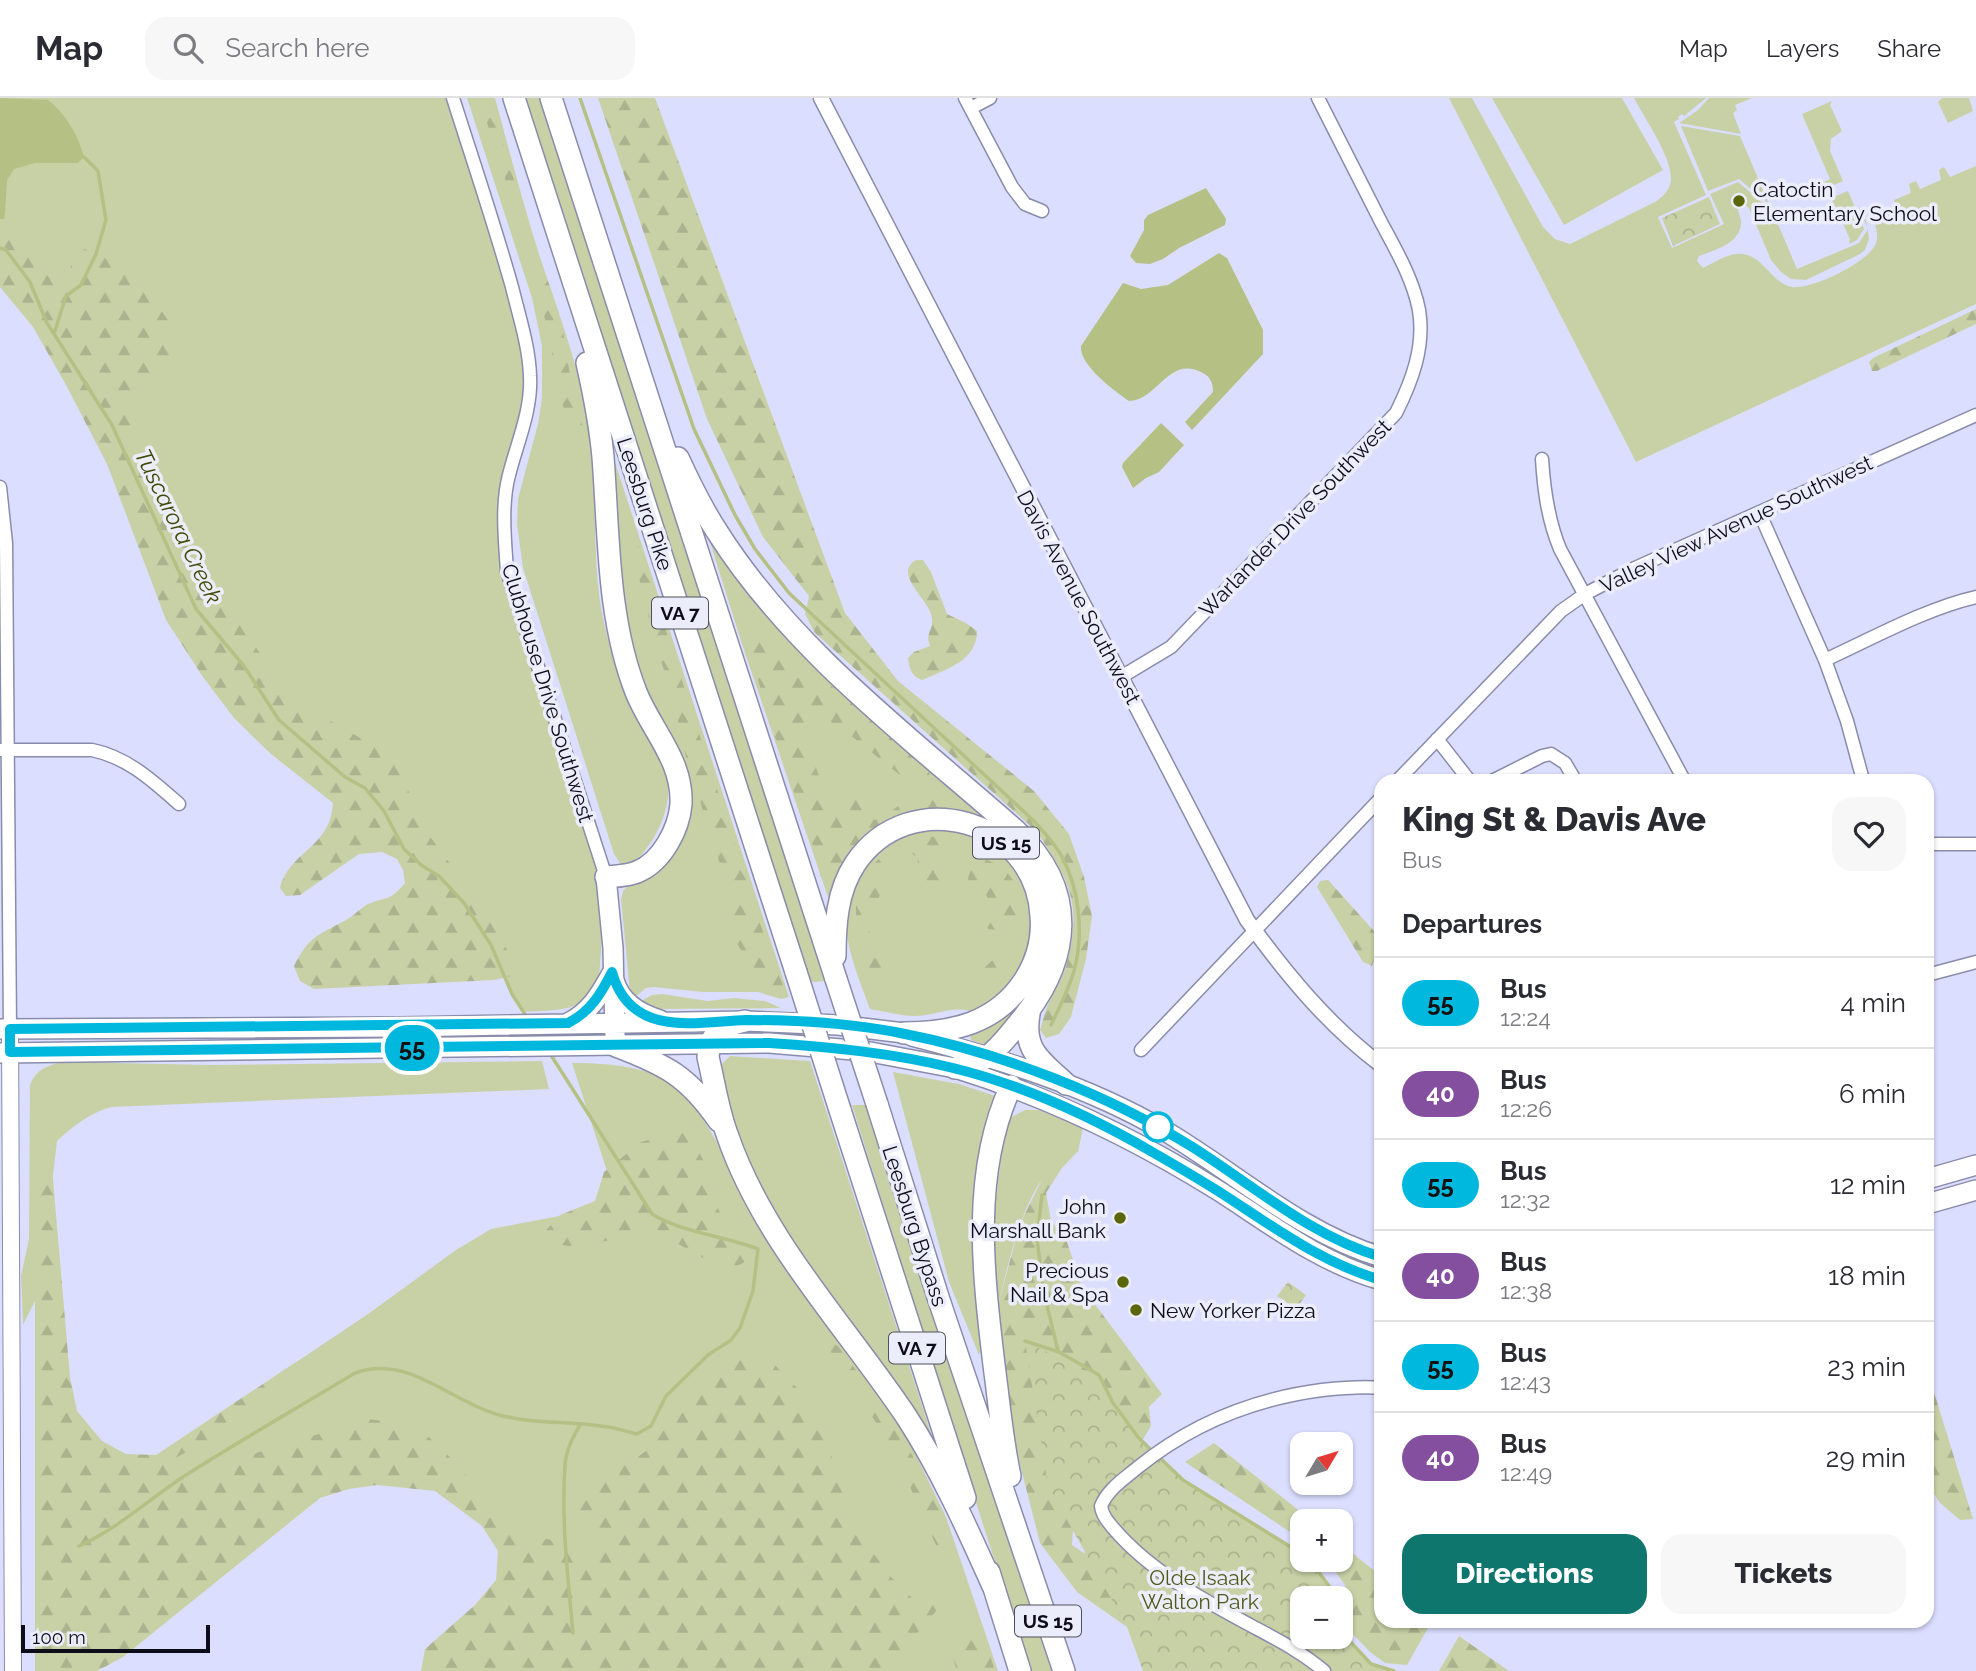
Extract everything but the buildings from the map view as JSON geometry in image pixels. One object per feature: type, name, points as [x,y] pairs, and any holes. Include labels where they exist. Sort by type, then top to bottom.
[{"type":"highway","name":"Leesburg Pike","points":[[514,98],[840,1110]]},
{"type":"highway","name":"Leesburg Pike","points":[[551,98],[836,979]]},
{"type":"highway","points":[[565,254],[603,454],[609,547],[620,633],[635,691],[674,762],[680,783],[681,805],[677,823],[656,858],[636,873],[606,877]]},
{"type":"highway","points":[[643,385],[702,507],[761,593],[843,679],[1038,852],[1052,880],[1057,898],[1060,933],[1051,973],[1030,1009],[989,1057],[972,1066],[955,1068]]},
{"type":"highway","name":"US 15","points":[[836,979],[836,917],[841,898],[854,865],[872,845],[912,823],[943,819],[967,822],[1012,848],[1029,870],[1041,902],[1040,945],[1033,965],[1004,1005],[978,1022],[944,1031],[904,1034]]},
{"type":"highway","name":"Leesburg Bypass","points":[[836,979],[939,1300],[1064,1671]]},
{"type":"highway","points":[[1030,1009],[1026,1028],[1030,1047],[1066,1084]]},
{"type":"highway","points":[[745,1020],[721,1029],[709,1045],[708,1057],[727,1133],[749,1184],[777,1233],[906,1416],[931,1457],[956,1502],[993,1586]]},
{"type":"highway","points":[[616,1046],[663,1064],[681,1077],[705,1101],[727,1133]]},
{"type":"highway","points":[[1010,1086],[994,1129],[990,1153],[983,1210],[983,1251],[986,1303],[1005,1451],[1031,1570]]},
{"type":"highway","name":"Leesburg Bypass","points":[[840,1110],[1020,1671]]},
{"type":"main road","name":"Clubhouse Drive Southwest","points":[[606,877],[613,948],[616,1046]]},
{"type":"main road","points":[[612,972],[617,989],[631,1005],[650,1017],[667,1023]]},
{"type":"main road","points":[[568,1023],[579,1018],[595,1003],[612,972]]},
{"type":"main road","name":"US 15","points":[[5,1029],[387,1027],[745,1020],[838,1024],[904,1034]]},
{"type":"main road","points":[[5,1029],[13,1671]]},
{"type":"main road","points":[[904,1034],[1029,1069],[1127,1110],[1322,1231],[1374,1254]]},
{"type":"main road","points":[[5,1053],[769,1043],[864,1051],[955,1068],[1010,1086],[1105,1126],[1219,1191],[1315,1254],[1341,1267],[1374,1278]]},
{"type":"main road","points":[[1934,1177],[1976,1165]]},
{"type":"main road","points":[[1934,1202],[1976,1190]]},
{"type":"street","name":"Clubhouse Drive Southwest","points":[[453,98],[500,243],[524,332],[530,376],[528,405],[518,449],[508,476],[504,540],[507,571],[606,877]]},
{"type":"street","name":"Davis Avenue Southwest","points":[[821,98],[1236,901],[1254,930],[1314,1006],[1374,1059]]},
{"type":"street","points":[[990,98],[968,103],[1012,187],[1025,204],[1042,211]]},
{"type":"street","name":"Warlander Drive Southwest","points":[[1121,677],[1176,642],[1396,413],[1410,386],[1418,357],[1419,310],[1406,269],[1318,98]]},
{"type":"street","name":"Valley View Avenue Southwest","points":[[1404,774],[1542,630],[1585,594],[1635,568],[1976,415]]},
{"type":"street","points":[[1542,459],[1551,526],[1560,549],[1681,774]]},
{"type":"street","points":[[0,487],[6,543],[5,1029]]},
{"type":"street","points":[[1760,514],[1825,660],[1847,720],[1861,774]]},
{"type":"street","points":[[1825,660],[1936,610],[1976,597]]},
{"type":"street","points":[[1437,739],[1464,774]]},
{"type":"street","points":[[4,750],[102,752],[128,764],[179,804]]},
{"type":"street","points":[[1506,774],[1551,754],[1565,763],[1571,774]]},
{"type":"street","points":[[1141,1050],[1374,805]]},
{"type":"street","points":[[1934,844],[1976,844]]},
{"type":"street","points":[[1934,973],[1976,962]]},
{"type":"street","points":[[1324,1671],[1297,1650],[1174,1581],[1121,1537],[1105,1518],[1101,1506],[1109,1492],[1144,1462],[1207,1422],[1260,1402],[1294,1394],[1343,1388],[1374,1388]]},
{"type":"green space","points":[[0,98],[449,98],[524,332],[528,405],[508,483],[512,589],[606,877],[599,979],[586,999],[568,1008],[522,1012],[491,945],[323,759],[0,248]]},
{"type":"green space","points":[[467,98],[495,98],[532,232],[574,360],[585,405],[592,452],[597,575],[604,623],[620,676],[657,749],[666,773],[668,796],[663,818],[647,848],[633,865],[622,866],[614,854],[523,568],[517,524],[518,499],[538,424],[542,398],[542,346],[532,298]]},
{"type":"green space","points":[[479,98],[490,98],[517,190],[516,200],[508,188]]},
{"type":"green space","points":[[522,98],[544,98],[827,981],[812,982],[802,960]]},
{"type":"green space","points":[[598,98],[655,98],[845,613],[898,681],[1034,791],[1069,834],[1084,877],[1092,916],[1086,959],[1071,1017],[1059,1034],[1046,1038],[1040,1030],[1064,971],[1071,944],[1073,909],[1065,879],[1036,831],[815,633],[805,614],[809,596],[763,537],[707,419]]},
{"type":"green space","points":[[1449,98],[1472,98],[1543,227],[1555,239],[1570,244],[1655,202],[1669,187],[1671,180],[1667,160],[1634,98],[1706,98],[1674,122],[1706,195],[1658,217],[1672,248],[1724,224],[1710,194],[1738,182],[1772,210],[1797,269],[1859,243],[1868,230],[1869,239],[1865,250],[1860,254],[1806,280],[1791,279],[1771,260],[1749,208],[1738,204],[1741,221],[1737,235],[1726,244],[1699,256],[1697,261],[1703,268],[1728,256],[1743,254],[1757,260],[1779,281],[1792,287],[1801,287],[1825,279],[1863,258],[1877,240],[1873,216],[1896,206],[1894,200],[1911,193],[1909,184],[1916,181],[1920,189],[1941,180],[1939,170],[1944,167],[1950,177],[1976,166],[1976,304],[1636,462]]},
{"type":"green space","points":[[1492,98],[1622,98],[1663,170],[1564,225]]},
{"type":"green space","points":[[1709,98],[1752,98],[1735,105],[1737,110],[1733,113],[1741,134],[1679,123],[1698,110]]},
{"type":"green space","points":[[1942,98],[1969,98],[1973,111],[1948,123],[1938,102]]},
{"type":"green space","points":[[1832,101],[1830,105],[1842,131],[1831,139],[1830,151],[1843,181],[1821,191],[1818,185],[1830,179],[1802,114]]},
{"type":"green space","points":[[1681,126],[1740,136],[1769,204],[1739,179],[1708,191]]},
{"type":"green space","points":[[1848,191],[1864,229],[1857,240],[1849,244],[1850,239],[1831,198]]},
{"type":"green space","points":[[1709,197],[1720,224],[1673,246],[1662,218]]},
{"type":"green space","points":[[0,232],[45,253],[60,271],[70,271],[73,254],[85,249],[118,264],[156,303],[174,329],[176,340],[172,355],[139,397],[132,414],[133,437],[144,464],[189,544],[245,633],[283,684],[318,714],[378,748],[400,770],[423,827],[490,918],[514,963],[513,976],[494,980],[314,989],[300,981],[294,966],[310,942],[368,904],[395,893],[405,883],[403,870],[397,859],[382,852],[359,854],[300,895],[286,896],[280,888],[292,865],[325,830],[333,803],[271,754],[234,718],[166,620],[107,464],[33,327],[0,287]]},
{"type":"green space","points":[[548,281],[563,331],[571,381],[584,432],[581,442],[568,429],[539,291]]},
{"type":"green space","points":[[1976,309],[1976,324],[1872,371],[1869,362],[1873,358]]},
{"type":"green space","points":[[611,450],[789,997],[781,999],[758,992],[703,992],[654,987],[646,988],[634,998],[630,992],[621,899],[623,891],[682,829],[650,704],[624,634]]},
{"type":"green space","points":[[699,507],[721,545],[987,815],[983,822],[902,823],[831,906],[741,641]]},
{"type":"green space","points":[[629,516],[772,960],[783,985],[779,993],[770,989],[754,970],[730,933],[731,907],[725,880],[686,757],[672,693],[657,650],[634,559]]},
{"type":"green space","points":[[916,560],[923,560],[931,572],[947,614],[977,631],[976,641],[966,657],[950,668],[922,680],[912,672],[908,658],[914,652],[930,646],[928,638],[932,619],[908,573]]},
{"type":"green space","points":[[772,637],[922,760],[930,774],[920,783],[906,780],[844,730],[823,717],[813,720],[806,732],[811,751],[820,779],[837,803],[852,797],[868,797],[874,820],[903,803],[922,796],[941,791],[950,797],[951,804],[942,811],[840,871],[833,881],[821,877],[814,849],[767,714],[750,648],[755,639]]},
{"type":"green space","points":[[956,828],[1005,852],[1027,887],[1034,942],[1018,980],[979,1014],[954,1010],[909,1016],[870,1009],[848,943],[846,920],[852,891],[868,865],[891,844],[918,831]]},
{"type":"green space","points":[[927,835],[937,838],[945,847],[939,881],[929,889],[920,884],[917,857],[912,854],[896,866],[890,875],[868,925],[873,944],[882,957],[886,980],[881,987],[870,972],[865,955],[856,915],[859,892],[864,879],[880,858],[901,844]]},
{"type":"green space","points":[[983,859],[1000,866],[1012,878],[1020,894],[1024,912],[1005,929],[988,929],[983,920],[988,911],[987,896],[980,890],[969,890],[970,872]]},
{"type":"green space","points":[[1328,880],[1374,931],[1372,966],[1363,962],[1317,887],[1320,881]]},
{"type":"green space","points":[[997,956],[1020,956],[1015,967],[990,977],[983,969]]},
{"type":"green space","points":[[652,995],[708,1001],[734,998],[765,1001],[781,1008],[651,1009],[641,1001]]},
{"type":"green space","points":[[1019,1005],[990,1047],[971,1040],[970,1035],[994,1024]]},
{"type":"green space","points":[[730,1056],[810,1061],[942,1467],[785,1229],[752,1167],[728,1103],[722,1064]]},
{"type":"green space","points":[[542,1061],[549,1089],[111,1107],[89,1116],[57,1141],[39,1293],[23,1325],[21,1276],[29,1239],[30,1085],[43,1069],[64,1062],[211,1065]]},
{"type":"green space","points":[[572,1063],[605,1064],[654,1075],[672,1085],[702,1117],[731,1168],[906,1435],[946,1517],[998,1671],[756,1671],[522,1552],[427,1460],[179,1506],[146,1463],[368,1314],[456,1250],[491,1229],[618,1205]]},
{"type":"green space","points":[[893,1072],[959,1084],[995,1096],[981,1152],[982,1344],[979,1355],[949,1282]]},
{"type":"green space","points":[[852,1105],[867,1105],[1052,1671],[1030,1671]]},
{"type":"green space","points":[[1025,1110],[1039,1110],[1083,1128],[1078,1152],[1060,1161],[1045,1176],[1032,1196],[1014,1245],[996,1312],[993,1222],[1005,1126],[1008,1119]]},
{"type":"green space","points":[[672,1133],[690,1134],[705,1164],[723,1224],[745,1262],[726,1271],[666,1237],[638,1232],[607,1241],[569,1246],[536,1241],[560,1215],[595,1201],[604,1172],[641,1142]]},
{"type":"green space","points":[[1077,1152],[1062,1168],[1046,1193],[1051,1221],[1066,1239],[1082,1287],[1162,1394],[1149,1407],[1151,1426],[1129,1463],[1080,1508],[1073,1530],[1072,1545],[1084,1553],[1100,1548],[1152,1671],[1127,1627],[1077,1592],[1040,1543],[1016,1449],[1007,1397],[996,1312],[1020,1224],[1045,1173],[1065,1155]]},
{"type":"green space","points":[[52,1168],[70,1377],[77,1411],[102,1441],[126,1454],[156,1455],[296,1362],[278,1395],[221,1435],[167,1462],[184,1482],[214,1476],[250,1455],[368,1419],[407,1424],[419,1428],[505,1517],[529,1534],[586,1550],[594,1543],[580,1519],[578,1502],[601,1482],[652,1447],[687,1397],[752,1353],[768,1358],[800,1391],[826,1436],[850,1522],[891,1577],[915,1601],[942,1604],[885,1671],[421,1671],[425,1649],[475,1605],[496,1580],[498,1551],[482,1526],[435,1491],[377,1485],[349,1489],[320,1498],[123,1657],[97,1671],[35,1671],[35,1201]]},
{"type":"green space","points":[[1288,1282],[1306,1295],[1296,1309],[1277,1296]]},
{"type":"green space","name":"Olde Isaak Walton Park","points":[[1025,1341],[1101,1379],[1113,1403],[1138,1437],[1183,1480],[1290,1547],[1290,1572],[1319,1572],[1329,1586],[1290,1586],[1290,1649],[1353,1649],[1353,1645],[1371,1664],[1394,1671],[1143,1671],[1127,1627],[1048,1486]]},
{"type":"green space","points":[[831,1343],[838,1346],[865,1382],[913,1456],[941,1515],[946,1548],[941,1549],[936,1545],[901,1467],[881,1430],[835,1361]]},
{"type":"green space","points":[[1934,1392],[1973,1519],[1960,1520],[1940,1503],[1934,1494]]},
{"type":"green space","points":[[1214,1443],[1297,1509],[1290,1509],[1290,1532],[1185,1462]]},
{"type":"green space","points":[[1353,1554],[1374,1570],[1374,1628],[1428,1628],[1407,1665],[1385,1663],[1353,1634],[1353,1586],[1345,1585],[1336,1572],[1353,1572]]},
{"type":"green space","points":[[964,1629],[979,1630],[995,1671],[957,1671],[951,1652]]},
{"type":"green space","points":[[1459,1636],[1509,1671],[1439,1671]]},
{"type":"shaded area","points":[[0,98],[48,100],[71,126],[84,157],[78,163],[35,163],[14,169],[7,180],[4,219],[0,219]]},
{"type":"shaded area","points":[[1206,188],[1226,219],[1225,225],[1163,259],[1150,264],[1136,263],[1130,256],[1144,230],[1144,220],[1148,215]]},
{"type":"shaded area","points":[[1219,253],[1227,258],[1263,330],[1263,354],[1192,430],[1185,422],[1213,392],[1211,381],[1206,375],[1191,369],[1181,369],[1172,373],[1148,394],[1129,401],[1091,369],[1081,346],[1123,283],[1141,289],[1168,285]]},
{"type":"shaded area","points":[[1161,423],[1184,445],[1159,472],[1133,488],[1122,467],[1123,463]]},
{"type":"waterway","points":[[580,98],[694,429],[735,515],[755,549],[789,593],[1034,821],[1061,855],[1076,897],[1079,942],[1072,978],[1051,1025]]},
{"type":"waterway","points":[[54,334],[66,296],[81,285],[96,254],[106,220],[98,171],[84,157]]},
{"type":"waterway","name":"Tuscarora Creek","points":[[0,248],[6,250],[30,282],[47,323],[112,425],[196,609],[244,666],[279,720],[345,777],[365,788],[384,811],[404,849],[421,865],[439,876],[464,903],[491,945],[512,994],[528,1019]]},
{"type":"waterway","points":[[79,1546],[121,1522],[186,1475],[355,1373],[375,1369],[411,1374],[481,1408],[512,1418],[575,1423],[637,1434],[651,1426],[666,1396],[708,1355],[731,1340],[740,1328],[753,1291],[758,1249],[675,1225],[652,1214],[549,1052]]},
{"type":"waterway","points":[[1042,1195],[1037,1239],[1044,1293],[1058,1351]]},
{"type":"waterway","name":"Tuscarora Creek","points":[[1025,1341],[1059,1352],[1099,1375],[1113,1403],[1138,1437],[1153,1452]]},
{"type":"waterway","points":[[573,1633],[564,1486],[567,1454],[580,1425]]},
{"type":"waterway","name":"Tuscarora Creek","points":[[1159,1457],[1183,1480],[1290,1547]]},
{"type":"waterway","name":"Tuscarora Creek","points":[[1319,1572],[1329,1586]]},
{"type":"waterway","name":"Tuscarora Creek","points":[[1353,1645],[1371,1664],[1394,1671]]},
{"type":"bus line","name":"55","points":[[1374,1255],[1334,1238],[1298,1217],[1194,1148],[1127,1110],[1029,1069],[904,1034],[838,1024],[745,1020],[667,1023],[641,1013],[623,998],[612,972],[595,1003],[579,1018],[568,1023],[399,1027],[10,1029],[10,1052],[769,1043],[864,1051],[900,1057],[955,1068],[1033,1094],[1091,1119],[1219,1191],[1315,1254],[1341,1267],[1374,1278]]},
{"type":"place","name":"Catoctin Elementary School","points":[[1739,201]]},
{"type":"place","name":"John Marshall Bank","points":[[1120,1218]]},
{"type":"place","name":"Precious Nail & Spa","points":[[1123,1282]]},
{"type":"place","name":"New Yorker Pizza","points":[[1136,1310]]}]
